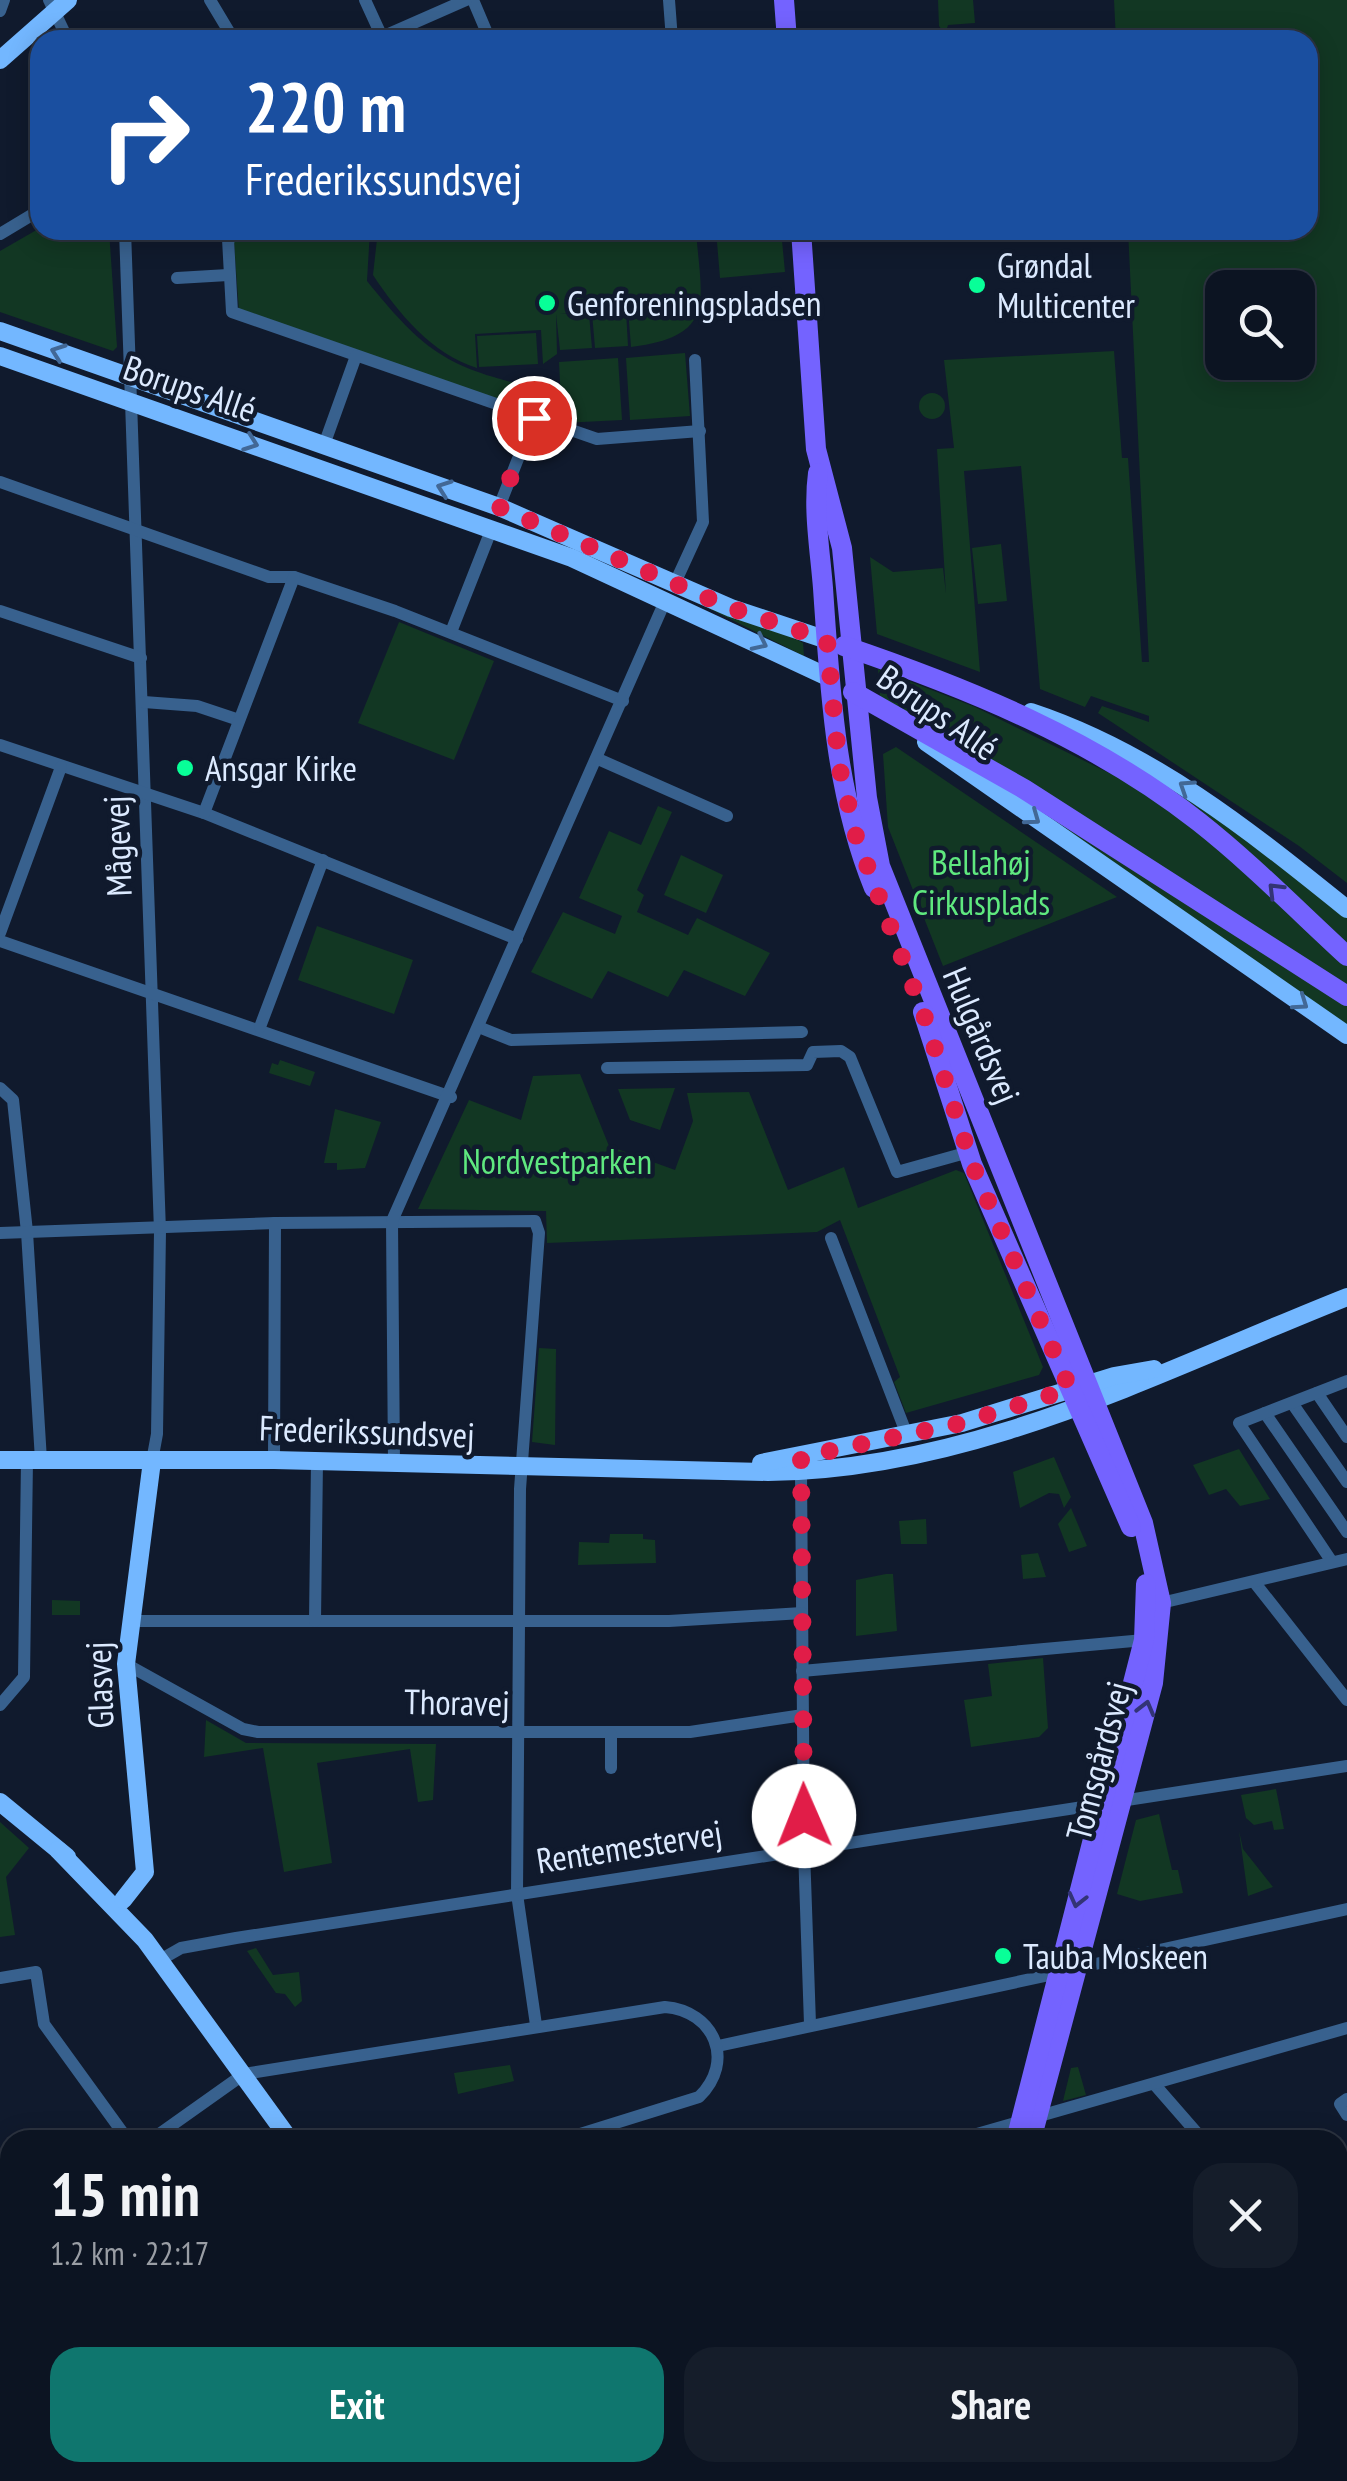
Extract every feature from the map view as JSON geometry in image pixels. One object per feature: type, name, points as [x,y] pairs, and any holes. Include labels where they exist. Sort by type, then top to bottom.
[{"type":"main road","points":[[784,0],[786,30]]},
{"type":"main road","name":"Hulgårdsvej","points":[[801,240],[819,466],[818,498],[843,686],[839,766],[852,824],[925,1018],[969,1152],[1080,1396]]},
{"type":"main road","name":"Hulgårdsvej","points":[[819,466],[832,494],[842,548],[843,686],[874,842],[1080,1396]]},
{"type":"main road","name":"Borups Allé","points":[[840,645],[982,698]]},
{"type":"main road","name":"Borups Allé","points":[[843,686],[898,720]]},
{"type":"main road","points":[[982,698],[1091,752],[1198,821],[1347,956]]},
{"type":"main road","points":[[898,720],[941,739],[1024,789],[1347,996]]},
{"type":"main road","name":"Tomsgårdsvej","points":[[1080,1396],[1143,1522],[1161,1603],[1153,1683],[1111,1804]]},
{"type":"main road","name":"Tomsgårdsvej","points":[[1026,2130],[1111,1804],[1144,1640],[1147,1603],[1141,1558],[1080,1396]]},
{"type":"street","points":[[0,11],[4,0]]},
{"type":"street","points":[[210,0],[228,30]]},
{"type":"street","points":[[365,0],[376,30]]},
{"type":"street","points":[[398,30],[470,0],[485,30]]},
{"type":"street","points":[[669,0],[671,30]]},
{"type":"street","points":[[56,3],[65,30]]},
{"type":"street","points":[[0,48],[56,3]]},
{"type":"street","points":[[0,60],[56,3]]},
{"type":"street","points":[[0,234],[30,216]]},
{"type":"street","name":"Mågevej","points":[[126,240],[160,1230],[158,1434],[152,1461]]},
{"type":"street","points":[[228,240],[232,312],[598,439],[700,431]]},
{"type":"street","points":[[176,278],[228,275]]},
{"type":"street","name":"Borups Allé","points":[[0,331],[499,507],[670,592],[843,686]]},
{"type":"street","name":"Borups Allé","points":[[0,356],[670,592],[840,645]]},
{"type":"street","points":[[324,445],[356,356]]},
{"type":"street","points":[[394,1464],[392,1221],[451,1097],[703,522],[695,360]]},
{"type":"street","points":[[499,507],[534,418]]},
{"type":"street","points":[[0,482],[269,577],[294,577],[451,632],[623,701]]},
{"type":"street","points":[[451,632],[492,528]]},
{"type":"street","points":[[204,813],[294,577]]},
{"type":"street","points":[[0,611],[141,658]]},
{"type":"street","name":"Borups Allé","points":[[982,698],[1079,728],[1158,769],[1271,848],[1347,908]]},
{"type":"street","points":[[144,702],[197,706],[240,720]]},
{"type":"street","name":"Borups Allé","points":[[898,720],[1080,852],[1347,1035]]},
{"type":"street","points":[[0,745],[204,813],[517,940]]},
{"type":"street","points":[[598,759],[728,816]]},
{"type":"street","points":[[0,933],[61,766]]},
{"type":"street","points":[[260,1028],[323,860]]},
{"type":"street","points":[[0,941],[451,1097]]},
{"type":"street","points":[[481,1028],[510,1040],[802,1032]]},
{"type":"street","points":[[607,1068],[807,1065],[812,1052],[842,1052],[850,1057],[897,1172],[969,1152]]},
{"type":"street","points":[[0,1088],[13,1100],[28,1232],[34,1460],[24,1677],[0,1705]]},
{"type":"street","points":[[0,1233],[276,1223],[535,1221],[539,1232],[522,1466],[517,1894],[536,2025]]},
{"type":"street","points":[[274,1460],[276,1223]]},
{"type":"street","points":[[832,1238],[907,1435]]},
{"type":"street","name":"Frederikssundsvej","points":[[801,1464],[907,1435],[1080,1396],[1173,1366],[1347,1297]]},
{"type":"street","points":[[1332,1562],[1239,1423],[1346,1384]]},
{"type":"street","points":[[1316,1392],[1347,1437]]},
{"type":"street","name":"Frederikssundsvej","points":[[0,1460],[317,1460],[731,1468],[870,1463],[976,1441],[1080,1396]]},
{"type":"street","points":[[1292,1403],[1347,1482]]},
{"type":"street","points":[[1265,1413],[1347,1532]]},
{"type":"street","points":[[315,1621],[317,1460]]},
{"type":"street","name":"Glasvej","points":[[123,1900],[145,1872],[126,1664],[152,1461]]},
{"type":"street","points":[[801,1464],[804,1850],[810,2024]]},
{"type":"street","points":[[1161,1603],[1347,1558]]},
{"type":"street","points":[[1255,1583],[1347,1700]]},
{"type":"street","points":[[130,1621],[669,1621],[802,1612]]},
{"type":"street","points":[[802,1671],[1144,1640]]},
{"type":"street","name":"Thoravej","points":[[126,1664],[243,1729],[258,1732],[690,1732],[802,1714]]},
{"type":"street","points":[[611,1734],[611,1768]]},
{"type":"street","name":"Rentemestervej","points":[[164,1957],[236,1938],[1347,1766]]},
{"type":"street","points":[[0,1802],[123,1900],[283,2130]]},
{"type":"street","points":[[58,1850],[164,1957]]},
{"type":"street","points":[[718,2046],[1347,1909]]},
{"type":"street","points":[[0,1978],[36,1972],[44,2024],[121,2130]]},
{"type":"street","points":[[164,2130],[244,2074],[536,2025],[678,2008],[706,2025],[718,2046],[714,2079],[690,2102],[595,2130]]},
{"type":"street","points":[[1026,2130],[1156,2084],[1347,2028]]},
{"type":"street","points":[[1156,2084],[1194,2130]]},
{"type":"street","points":[[1347,2099],[1340,2104],[1347,2114]]},
{"type":"green space","points":[[938,0],[973,0],[975,23],[948,25],[946,30],[939,26]]},
{"type":"green space","points":[[1114,0],[1347,0],[1347,883],[1299,846],[1098,713],[1102,706],[1149,722],[1149,716],[1091,696],[1085,707],[1040,689],[1021,466],[964,471],[980,672],[877,634],[870,557],[893,572],[943,568],[946,594],[937,449],[954,448],[944,360],[1114,351],[1122,458],[1128,458],[1142,662],[1149,662],[1128,240],[1318,240],[1318,30],[1116,30]]},
{"type":"green space","points":[[30,234],[30,240],[110,240],[117,347],[113,351],[0,312],[0,251]]},
{"type":"green space","points":[[369,240],[367,281],[406,326],[423,342],[460,365],[540,389],[530,412],[239,311],[234,242]]},
{"type":"green space","name":"Genforeningspladsen","points":[[377,240],[697,240],[701,295],[691,324],[679,334],[631,347],[628,309],[560,314],[589,314],[592,348],[560,350],[556,314],[557,354],[543,364],[541,330],[475,334],[477,368],[431,342],[405,317],[373,275]]},
{"type":"green space","points":[[717,240],[782,240],[785,272],[720,278]]},
{"type":"green space","points":[[626,311],[628,346],[595,348],[592,313]]},
{"type":"green space","points":[[536,333],[538,364],[479,367],[477,336]]},
{"type":"green space","points":[[685,353],[690,416],[630,420],[626,358]]},
{"type":"green space","points":[[618,358],[622,420],[562,423],[559,362]]},
{"type":"green space","points":[[932,393],[941,397],[945,406],[941,415],[932,419],[923,415],[919,406],[923,397]]},
{"type":"green space","points":[[1001,544],[1007,601],[978,604],[972,548]]},
{"type":"green space","points":[[690,599],[794,638],[803,643],[804,656]]},
{"type":"green space","points":[[399,622],[494,661],[454,760],[358,723]]},
{"type":"green space","points":[[878,669],[975,707],[1111,774],[1148,772],[1212,813],[1347,916],[1347,1028],[995,785],[880,697]]},
{"type":"green space","name":"Bellahøj Cirkusplads","points":[[896,747],[1117,897],[943,966],[888,827],[883,754]]},
{"type":"green space","points":[[658,806],[672,812],[637,890],[644,895],[637,912],[688,935],[697,918],[770,953],[745,996],[684,970],[668,997],[608,971],[592,999],[531,972],[563,912],[615,934],[622,916],[579,898],[609,831],[641,845]]},
{"type":"green space","points":[[681,855],[723,875],[706,913],[664,895]]},
{"type":"green space","points":[[317,926],[413,960],[394,1014],[298,980]]},
{"type":"green space","points":[[280,1060],[315,1072],[310,1086],[269,1073],[272,1063],[278,1065]]},
{"type":"green space","name":"Nordvestparken","points":[[580,1074],[609,1146],[675,1170],[693,1121],[687,1093],[749,1092],[788,1190],[844,1167],[858,1208],[956,1170],[964,1173],[1043,1367],[1039,1375],[906,1413],[894,1382],[900,1377],[840,1220],[817,1232],[547,1243],[546,1211],[418,1209],[469,1100],[521,1120],[533,1076]]},
{"type":"green space","points":[[675,1088],[660,1130],[630,1120],[618,1089]]},
{"type":"green space","points":[[335,1109],[381,1122],[365,1168],[337,1170],[337,1163],[324,1163]]},
{"type":"green space","points":[[539,1348],[556,1349],[555,1445],[532,1442]]},
{"type":"green space","points":[[1239,1449],[1270,1499],[1240,1506],[1226,1489],[1209,1495],[1193,1465]]},
{"type":"green space","points":[[1054,1457],[1071,1497],[1064,1508],[1059,1494],[1049,1493],[1020,1508],[1013,1472]]},
{"type":"green space","points":[[1071,1508],[1087,1546],[1069,1552],[1058,1524]]},
{"type":"green space","points":[[926,1519],[927,1544],[901,1544],[899,1521]]},
{"type":"green space","points":[[610,1534],[643,1534],[643,1539],[655,1540],[656,1563],[578,1565],[579,1542],[609,1543]]},
{"type":"green space","points":[[1038,1553],[1046,1577],[1023,1579],[1021,1555]]},
{"type":"green space","points":[[893,1574],[897,1631],[856,1636],[856,1580]]},
{"type":"green space","points":[[52,1600],[80,1601],[80,1615],[52,1615]]},
{"type":"green space","points":[[1043,1658],[1048,1728],[1039,1737],[971,1747],[964,1700],[992,1696],[988,1664]]},
{"type":"green space","points":[[206,1720],[246,1743],[436,1744],[433,1800],[418,1802],[410,1749],[317,1763],[332,1863],[284,1872],[263,1748],[204,1757]]},
{"type":"green space","points":[[1276,1789],[1284,1829],[1274,1830],[1272,1821],[1254,1825],[1246,1818],[1241,1795]]},
{"type":"green space","points":[[1159,1814],[1172,1870],[1178,1870],[1183,1893],[1140,1901],[1117,1894],[1136,1820]]},
{"type":"green space","points":[[0,1822],[29,1848],[6,1877],[15,1935],[0,1937]]},
{"type":"green space","points":[[1239,1831],[1243,1849],[1273,1887],[1248,1896]]},
{"type":"green space","points":[[256,1948],[273,1975],[299,1972],[302,2001],[295,2007],[285,1994],[276,1993],[247,1951]]},
{"type":"green space","points":[[510,2065],[514,2081],[458,2094],[454,2073]]},
{"type":"green space","points":[[1078,2067],[1086,2095],[1063,2101],[1071,2068]]},
{"type":"place","name":"Grøndal Multicenter","points":[[977,285]]},
{"type":"place","name":"Genforeningspladsen","points":[[547,303]]},
{"type":"place","name":"Ansgar Kirke","points":[[185,768]]},
{"type":"place","name":"Tauba Moskeen","points":[[1003,1956]]},
{"type":"route","points":[[534,418],[499,507],[731,608],[827,640],[839,766],[848,812],[925,1018],[972,1164],[1070,1389],[962,1423],[801,1457],[804,1816]]}]
